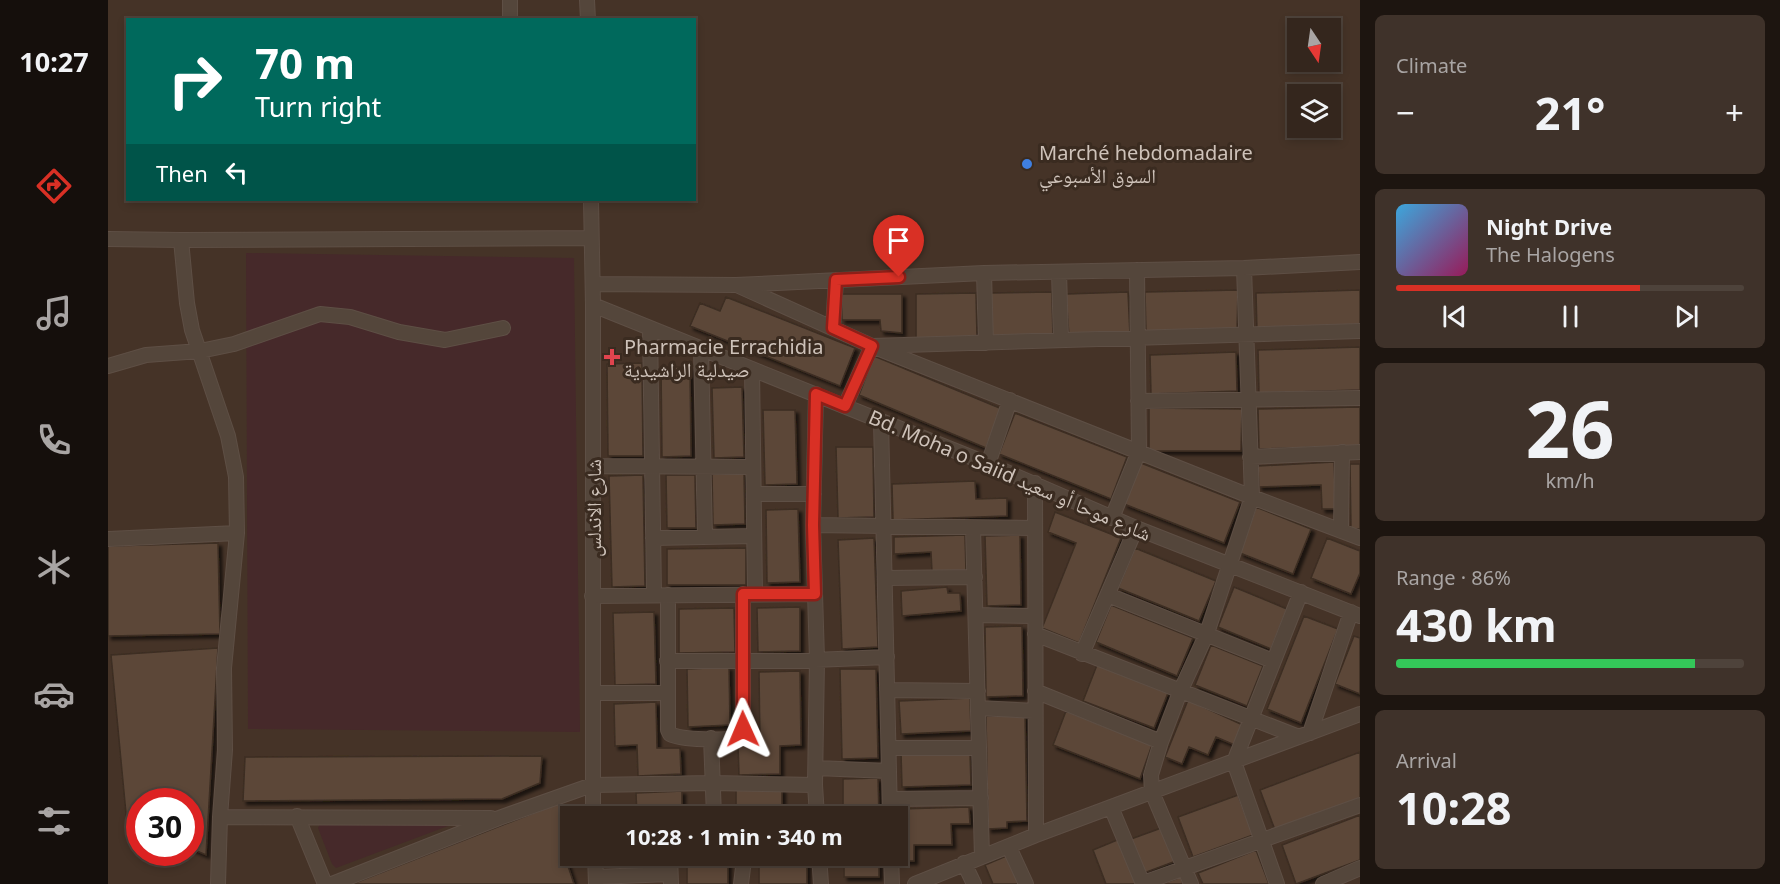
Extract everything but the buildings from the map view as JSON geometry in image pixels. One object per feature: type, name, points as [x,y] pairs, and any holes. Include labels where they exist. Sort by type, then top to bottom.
[{"type":"street","points":[[510,0],[510,18]]},
{"type":"street","points":[[587,0],[588,18]]},
{"type":"street","name":"شارع الاندلس","points":[[591,201],[593,806]]},
{"type":"street","points":[[108,239],[591,238]]},
{"type":"street","points":[[181,240],[192,330],[228,436],[236,477],[237,533],[224,668],[225,750],[218,884]]},
{"type":"street","points":[[593,284],[736,285],[984,273],[1360,262]]},
{"type":"street","points":[[1191,884],[1152,792],[1151,775],[1180,692],[1207,633],[1252,497],[1244,267]]},
{"type":"street","points":[[1112,518],[1139,451],[1137,270]]},
{"type":"street","points":[[1059,272],[1061,340]]},
{"type":"street","points":[[984,273],[986,342]]},
{"type":"street","points":[[833,328],[836,280]]},
{"type":"street","points":[[736,285],[872,346],[1360,538]]},
{"type":"street","name":"Bd. Moha o Saiid شارع موحا أو سعيد","points":[[593,305],[1035,483],[1136,528],[1356,614]]},
{"type":"street","points":[[108,366],[146,355],[200,351],[234,344],[320,314],[350,317],[399,332],[445,340],[503,328]]},
{"type":"street","points":[[650,328],[654,595]]},
{"type":"street","points":[[872,346],[1360,331]]},
{"type":"street","points":[[845,406],[872,346]]},
{"type":"street","points":[[700,348],[705,537]]},
{"type":"street","points":[[668,595],[668,730],[670,734],[679,738],[735,739],[743,732],[743,661],[754,536],[752,369]]},
{"type":"street","points":[[816,394],[813,525],[817,660],[817,806]]},
{"type":"street","points":[[1138,401],[1360,398]]},
{"type":"street","points":[[988,464],[1010,400]]},
{"type":"street","points":[[881,420],[890,806]]},
{"type":"street","points":[[1341,452],[1341,531]]},
{"type":"street","points":[[1250,457],[1360,452]]},
{"type":"street","points":[[593,466],[753,467]]},
{"type":"street","points":[[1035,483],[1036,835]]},
{"type":"street","points":[[754,494],[814,494]]},
{"type":"street","points":[[813,525],[1035,528]]},
{"type":"street","points":[[974,528],[982,856]]},
{"type":"street","points":[[1082,654],[1136,528]]},
{"type":"street","points":[[108,539],[237,533]]},
{"type":"street","points":[[653,538],[754,536]]},
{"type":"street","points":[[885,578],[975,577]]},
{"type":"street","points":[[1278,884],[1234,762],[1301,592]]},
{"type":"street","points":[[592,596],[815,594]]},
{"type":"street","points":[[1108,595],[1273,661]]},
{"type":"street","points":[[1305,735],[1356,614]]},
{"type":"street","points":[[976,615],[1035,616]]},
{"type":"street","points":[[1035,634],[1251,719],[1305,735]]},
{"type":"street","points":[[667,661],[886,657]]},
{"type":"street","points":[[887,690],[978,691]]},
{"type":"street","points":[[1035,691],[1161,742]]},
{"type":"street","points":[[593,693],[667,693]]},
{"type":"street","points":[[978,708],[1035,711]]},
{"type":"street","points":[[915,884],[1036,835],[1360,714]]},
{"type":"street","points":[[711,738],[713,806]]},
{"type":"street","points":[[889,748],[979,748]]},
{"type":"street","points":[[816,768],[889,771]]},
{"type":"street","points":[[332,884],[499,818],[592,785],[712,783],[816,785]]},
{"type":"street","points":[[890,799],[981,798]]},
{"type":"street","points":[[1112,807],[1143,884],[1360,805]]},
{"type":"street","points":[[297,816],[325,884]]},
{"type":"street","points":[[220,817],[499,818]]},
{"type":"street","points":[[1009,847],[1026,884]]},
{"type":"street","points":[[964,864],[974,884]]},
{"type":"street","points":[[741,884],[743,866]]},
{"type":"street","points":[[820,866],[821,884]]},
{"type":"street","points":[[891,866],[892,884]]},
{"type":"street","points":[[1323,884],[1360,868]]},
{"type":"street","points":[[596,880],[670,879]]},
{"type":"shaded area","points":[[246,253],[574,258],[580,732],[248,729]]},
{"type":"shaded area","points":[[321,822],[456,823],[336,868],[332,864],[318,828]]},
{"type":"place","name":"Marché hebdomadaire السوق الأسبوعي","points":[[1027,164]]},
{"type":"place","name":"Pharmacie Errachidia صيدلية الراشيدية","points":[[612,357]]},
{"type":"route","points":[[743,729],[743,594],[815,594],[813,525],[816,394],[845,406],[872,346],[833,328],[836,280],[899,277]]}]
